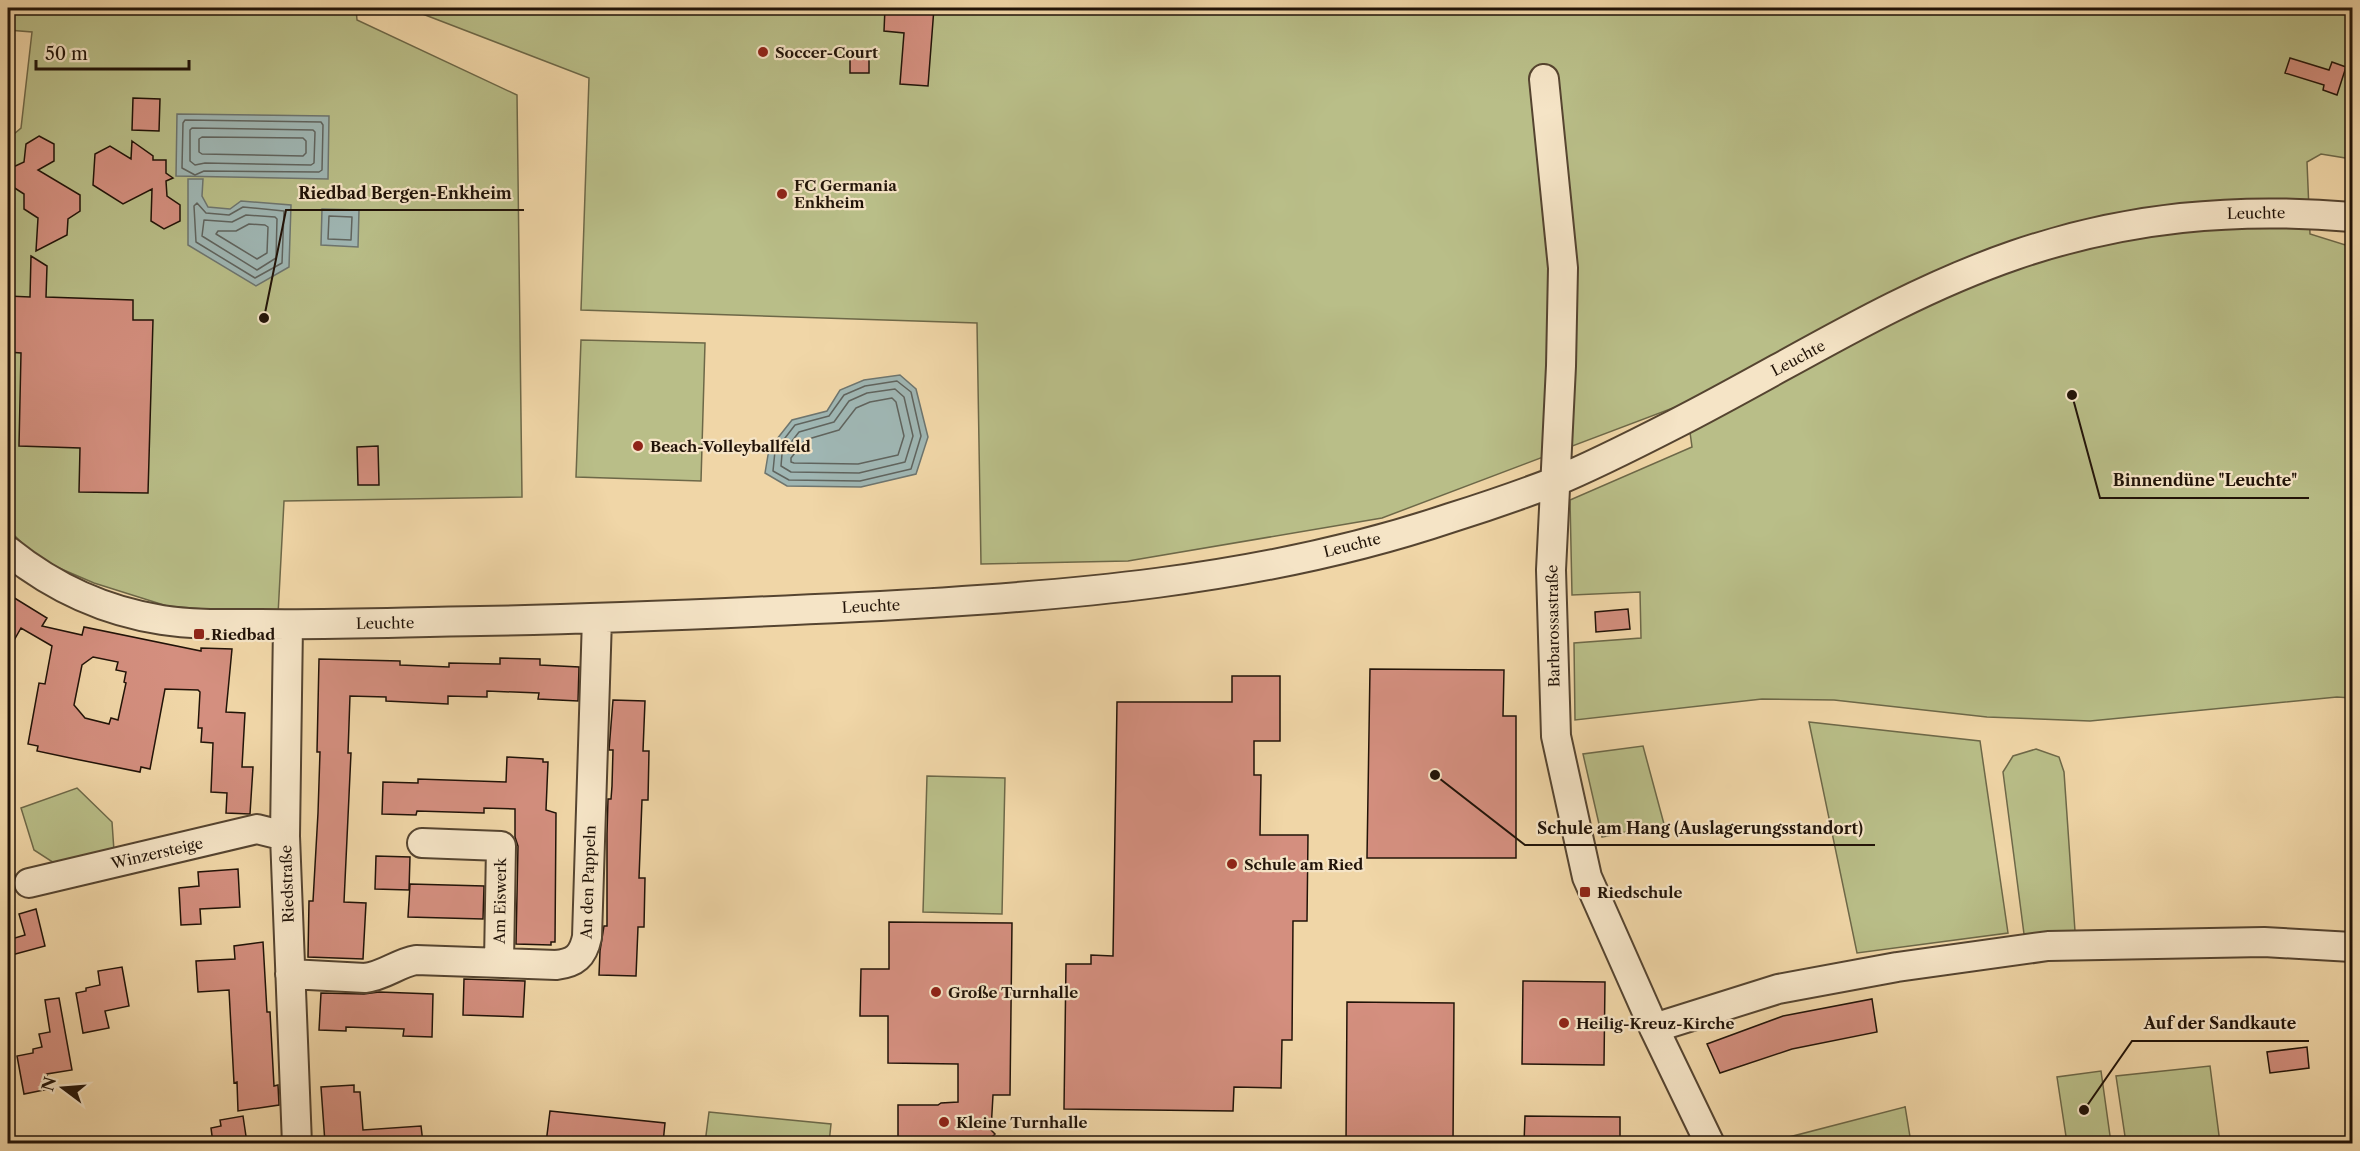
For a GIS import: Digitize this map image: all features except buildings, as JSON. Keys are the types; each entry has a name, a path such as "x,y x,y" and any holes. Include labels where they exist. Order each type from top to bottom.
{"street":[{"name":"Barbarossastraße","path":"1544,79 1563,268 1551,570 1556,736 1587,877 1654,1028 1710,1143"},
{"name":"Leuchte","path":"8,551 25,565 73,594 122,612 167,621 288,625 597,618 963,601 1199,578 1350,547 1443,521 1556,481 1674,424 1874,318 1956,278 2058,241 2121,226 2203,214 2306,213 2352,217"},
{"name":"An den Pappeln","path":"290,974 375,977 405,962 416,960 556,965 568,964 575,960 585,946 597,618"},
{"name":"Riedstraße","path":"288,625 285,836 297,1143"},
{"name":"Winzersteige","path":"29,883 257,829 285,836"},
{"name":"Am Eiswerk","path":"422,843 501,846 499,962"},
{"path":"1654,1028 1778,989 1897,967 2048,946 2264,942 2352,947"}],"green space":[{"path":"8,8 356,8 357,20 517,95 522,497 284,501 278,615 167,606 94,583 38,559 8,529 8,139 21,128 32,32 8,30"},
{"path":"407,8 2352,8 2352,159 2321,154 2307,162 2310,234 2352,247 2352,698 2337,697 2090,721 1987,717 1834,700 1762,699 1575,720 1574,643 1641,638 1640,592 1572,595 1570,500 1692,447 1686,403 1382,518 1128,561 981,564 977,323 581,310 589,78"},
{"path":"581,340 705,343 701,481 576,477"},
{"path":"1809,722 1980,741 2008,933 1857,953"},
{"path":"1643,746 1664,824 1602,837 1583,754"},
{"path":"2036,749 2059,757 2064,772 2075,931 2024,934 2003,772 2013,756"},
{"path":"927,776 1005,778 1002,914 923,912"},
{"path":"77,788 112,822 114,851 54,863 34,850 21,808"},
{"path":"2210,1066 2220,1143 2126,1143 2116,1076"},
{"path":"2101,1071 2111,1143 2067,1143 2057,1077"},
{"path":"1905,1107 1911,1143 1766,1143"},
{"path":"709,1112 831,1124 829,1143 705,1143"}],"water":[{"path":"177,114 329,116 328,179 176,176"},
{"path":"188,179 203,179 202,196 208,207 230,209 241,201 291,205 289,267 256,286 188,245"},
{"path":"322,209 359,210 358,247 321,245"},
{"path":"900,375 916,389 928,437 916,474 861,487 787,486 765,473 769,449 792,420 827,411 840,390 864,380"}],"place":[{"name":"Soccer-Court","path":"763,52"},
{"name":"FC Germania Enkheim","path":"782,194"},
{"name":"Riedbad Bergen-Enkheim","path":"264,318"},
{"name":"Binnendüne \"Leuchte\"","path":"2072,395"},
{"name":"Beach-Volleyballfeld","path":"638,446"},
{"name":"Riedbad","path":"199,634"},
{"name":"Schule am Hang (Auslagerungsstandort)","path":"1435,775"},
{"name":"Schule am Ried","path":"1232,864"},
{"name":"Riedschule","path":"1585,892"},
{"name":"Große Turnhalle","path":"936,992"},
{"name":"Heilig-Kreuz-Kirche","path":"1564,1023"},
{"name":"Auf der Sandkaute","path":"2084,1110"},
{"name":"Kleine Turnhalle","path":"944,1122"}]}
